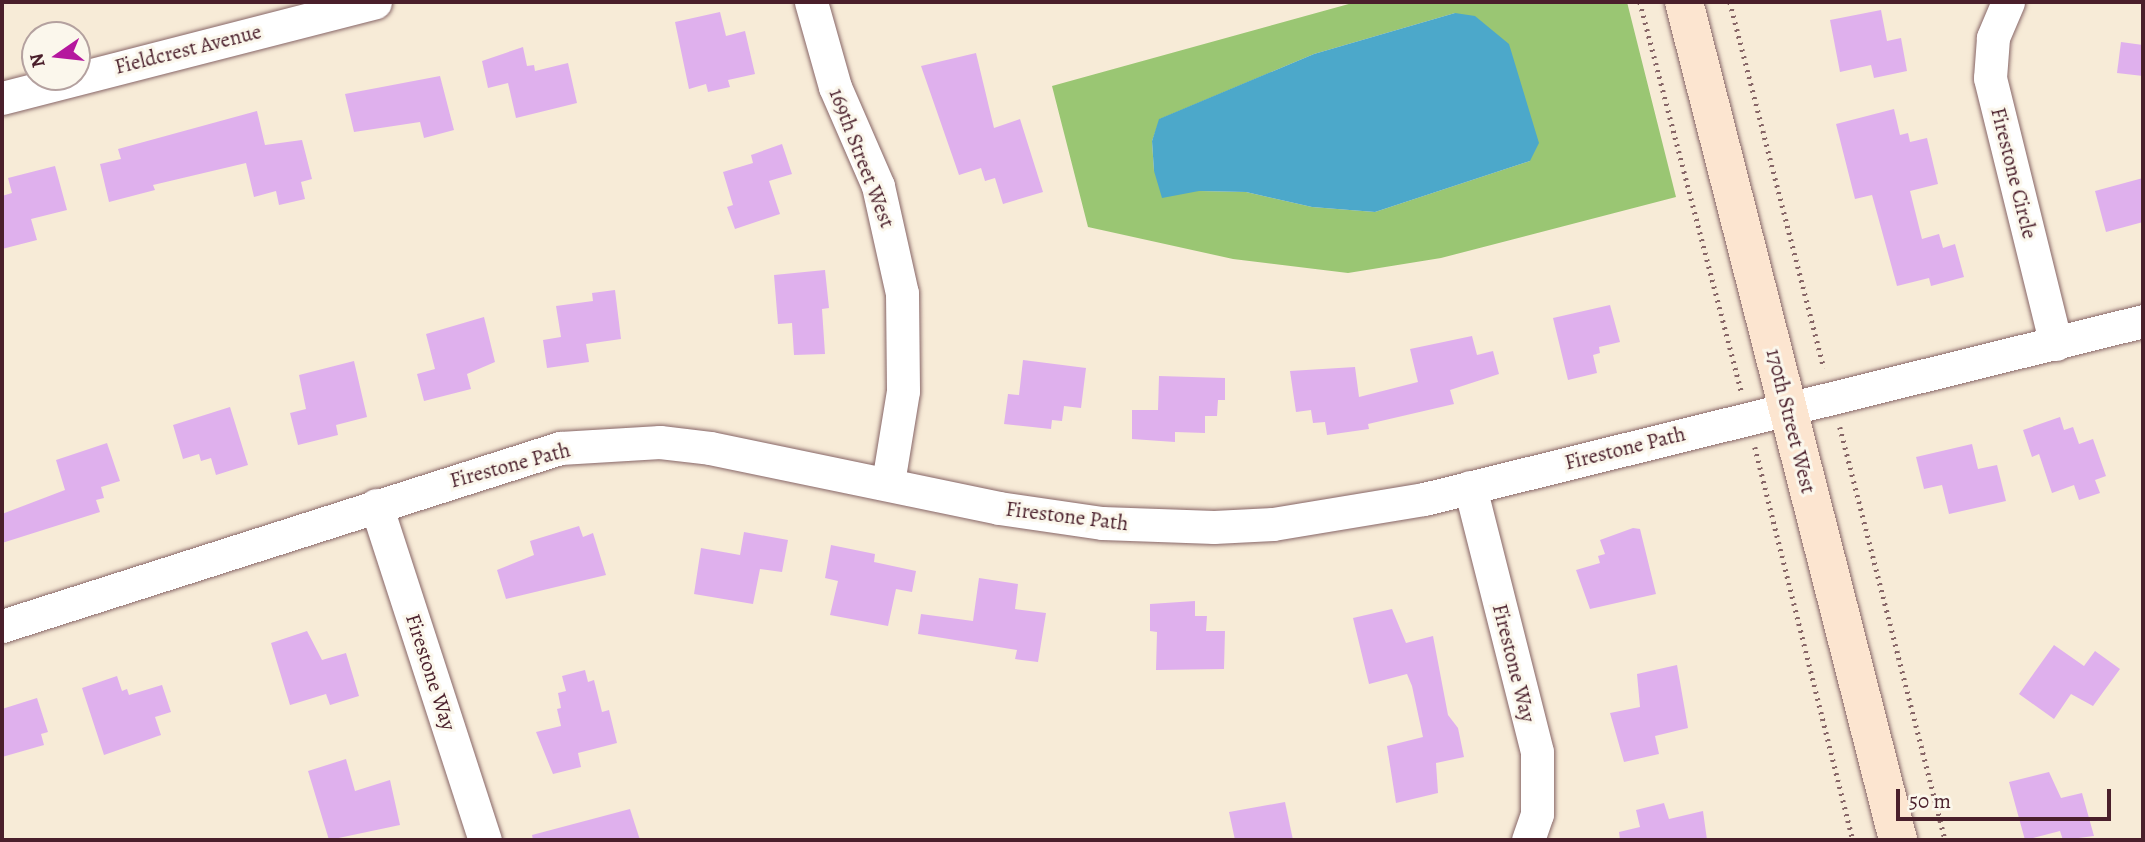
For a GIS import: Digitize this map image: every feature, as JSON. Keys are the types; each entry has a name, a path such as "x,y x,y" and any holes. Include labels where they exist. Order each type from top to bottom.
{"street":[{"name":"Fieldcrest Avenue","path":"2,98 374,2"},
{"name":"169th Street West","path":"811,2 835,87 877,186 902,293 903,391 888,483"},
{"name":"170th Street West","path":"1684,2 1898,840"},
{"name":"Firestone Circle","path":"2008,2 1993,38 1990,78 2056,344"},
{"name":"Firestone Path","path":"2,626 514,460 609,442 660,442 710,448 999,508 1102,523 1214,527 1335,516 1470,487 2143,321"},
{"name":"Firestone Way","path":"1470,487 1537,752 1537,814 1528,840"},
{"name":"Firestone Way","path":"376,505 485,840"}],"green space":[{"path":"1356,2 1627,2 1676,197 1441,258 1348,273 1233,259 1088,227 1052,86","holes":["1455,13 1530,161 1375,212 1312,207 1246,192 1199,191 1154,171 1152,141 1160,119 1314,54"]}],"water":[{"path":"1455,13 1475,16 1509,44 1539,143 1530,161 1375,212 1312,207 1246,192 1199,191 1162,198 1154,171 1152,141 1159,119 1314,54"}],"building":[{"path":"1881,10 1887,41 1901,38 1907,71 1874,78 1871,65 1840,72 1830,20"},
{"path":"720,12 726,36 745,31 755,74 728,80 730,87 708,92 706,84 689,89 675,22"},
{"path":"2121,42 2143,45 2143,76 2117,73"},
{"path":"523,47 527,66 534,65 535,71 568,63 577,103 516,118 508,83 488,88 482,61"},
{"path":"976,53 994,128 1020,119 1043,192 1003,204 995,178 985,181 981,168 959,175 921,66"},
{"path":"440,76 454,130 424,138 420,122 354,132 345,94"},
{"path":"1894,109 1900,135 1908,133 1910,142 1927,138 1938,184 1910,191 1922,239 1939,234 1943,248 1955,244 1964,277 1931,286 1929,278 1897,286 1872,195 1855,199 1836,124"},
{"path":"257,111 265,145 302,140 312,179 301,182 305,199 279,205 276,191 254,197 246,163 153,185 155,190 109,202 100,164 121,159 118,149"},
{"path":"782,144 792,174 769,181 780,214 735,229 727,207 733,205 723,172 753,163 751,155"},
{"path":"55,166 67,210 31,219 37,240 2,249 2,196 12,193 8,178"},
{"path":"2143,178 2143,222 2106,232 2095,191"},
{"path":"825,270 829,308 822,309 825,354 794,355 792,323 778,324 774,275"},
{"path":"615,290 621,339 586,344 589,362 547,368 543,340 561,337 556,306 593,301 592,293"},
{"path":"1610,305 1620,342 1599,347 1600,353 1593,355 1597,373 1568,380 1553,318"},
{"path":"484,317 495,362 467,374 471,389 424,401 417,374 435,369 426,334"},
{"path":"1472,336 1477,355 1493,351 1499,374 1450,390 1454,404 1368,424 1369,429 1327,435 1325,422 1313,423 1311,410 1296,412 1290,371 1355,367 1359,397 1418,382 1410,349"},
{"path":"1023,360 1086,368 1081,408 1064,406 1062,421 1052,420 1051,429 1004,424 1008,394 1019,395"},
{"path":"354,361 367,417 336,425 338,435 298,445 290,413 306,409 299,375"},
{"path":"1159,376 1225,378 1225,400 1218,400 1217,416 1205,416 1205,433 1175,432 1175,442 1132,439 1132,410 1158,410"},
{"path":"230,407 248,465 216,475 211,458 201,461 199,454 183,459 173,425"},
{"path":"2060,417 2064,430 2073,427 2079,444 2093,439 2106,476 2095,480 2100,493 2079,500 2074,485 2052,493 2039,454 2032,457 2023,430"},
{"path":"107,443 120,481 101,487 104,498 96,500 100,512 2,543 2,514 65,490 56,460"},
{"path":"1972,444 1978,469 1997,465 2006,501 1949,514 1942,485 1924,489 1916,457"},
{"path":"579,526 583,537 593,533 606,575 506,599 497,570 534,555 530,541"},
{"path":"1633,528 1640,529 1656,594 1590,609 1576,570 1600,563 1598,556 1605,554 1600,540"},
{"path":"744,532 788,540 782,572 760,569 753,604 694,594 701,548 740,555"},
{"path":"831,545 875,554 874,562 916,571 912,592 896,589 888,626 830,615 838,581 825,578"},
{"path":"979,578 1018,584 1015,609 1046,613 1038,662 1015,659 1017,650 918,634 921,614 973,621"},
{"path":"1195,601 1195,616 1207,616 1206,631 1225,631 1224,669 1156,670 1157,632 1150,631 1150,604"},
{"path":"1392,609 1406,643 1433,636 1448,715 1458,728 1464,757 1436,763 1438,793 1396,803 1387,746 1423,737 1412,686 1407,674 1369,684 1353,618"},
{"path":"307,631 322,660 346,653 359,696 330,705 326,694 290,705 271,643"},
{"path":"2054,645 2084,666 2095,651 2120,669 2093,706 2071,694 2054,719 2019,694"},
{"path":"1677,665 1688,728 1655,736 1659,754 1624,762 1610,713 1640,707 1637,674"},
{"path":"585,670 588,682 594,680 602,712 609,710 617,743 578,753 581,767 553,774 536,732 561,726 557,709 561,708 558,693 566,691 562,676"},
{"path":"117,676 122,691 127,689 129,695 162,685 171,712 155,717 161,735 104,755 82,688"},
{"path":"37,698 48,732 41,734 44,745 2,757 2,709"},
{"path":"346,759 355,791 390,780 400,825 329,840 308,771"},
{"path":"2049,772 2061,798 2082,793 2094,836 2063,840 2060,831 2025,840 2009,782"},
{"path":"1285,802 1293,840 1235,840 1229,812"},
{"path":"1664,803 1669,819 1703,811 1707,840 1620,840 1619,832 1640,827 1636,810"},
{"path":"630,809 640,840 533,840 532,835"}]}
